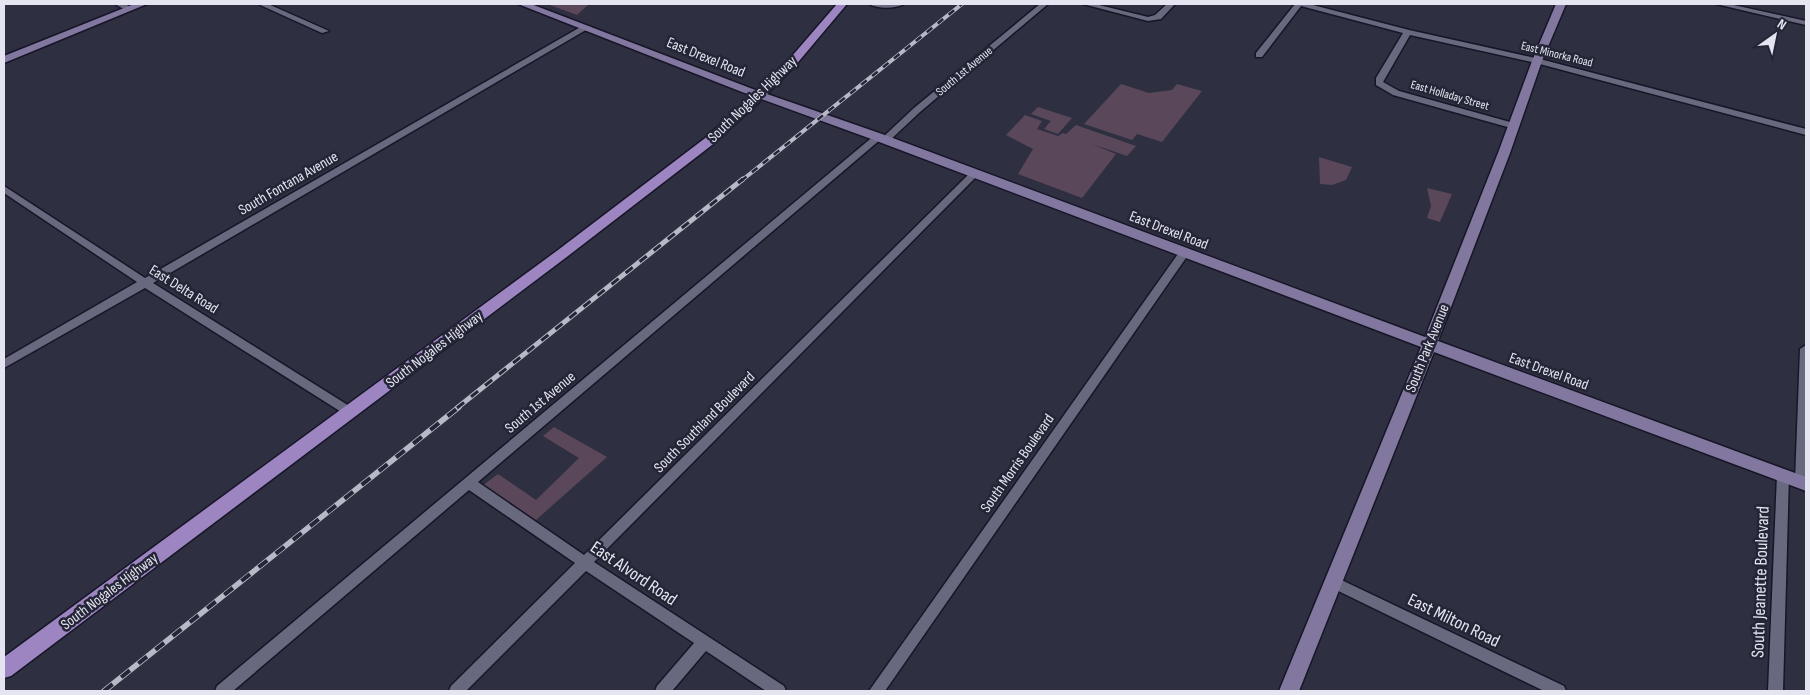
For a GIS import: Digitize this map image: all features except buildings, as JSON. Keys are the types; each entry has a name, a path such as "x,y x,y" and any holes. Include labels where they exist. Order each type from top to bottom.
{"main road":[{"name":"South Nogales Highway","path":"4,669 668,174 752,104 810,43 842,4"}],"street":[{"path":"119,4 130,9"},
{"path":"4,60 142,4"},
{"path":"262,4 325,31"},
{"name":"East Drexel Road","path":"523,4 587,27 759,95 882,139 1184,254 1803,482"},
{"path":"873,4 890,6 900,4"},
{"name":"South 1st Avenue","path":"222,691 1044,4"},
{"path":"1088,4 1151,20 1158,17 1172,4"},
{"path":"1259,55 1300,4"},
{"name":"East Minorka Road","path":"1300,4 1408,32 1537,61 1806,132"},
{"name":"South Park Avenue","path":"1289,691 1429,344 1514,126 1537,61 1561,4"},
{"path":"1720,4 1806,23"},
{"name":"South Fontana Avenue","path":"4,364 587,27"},
{"name":"East Holladay Street","path":"1408,32 1380,78 1378,86 1396,93 1514,126"},
{"name":"South Southland Boulevard","path":"456,691 974,174"},
{"name":"East Delta Road","path":"4,189 145,283 350,412"},
{"name":"South Morris Boulevard","path":"876,691 1184,254"},
{"path":"1803,482 1806,349"},
{"name":"South Jeanette Boulevard","path":"1775,691 1783,475"},
{"name":"East Alvord Road","path":"469,483 585,563 779,691"},
{"name":"East Milton Road","path":"1333,582 1559,691"},
{"path":"662,691 704,642"}],"shaded area":[{"path":"547,4 589,4 577,15"},
{"path":"1121,84 1149,93 1172,90 1177,84 1202,91 1162,142 1137,134 1132,140 1084,124"},
{"path":"1038,107 1072,118 1058,134 1044,129 1051,121 1031,114"},
{"path":"1025,115 1042,121 1037,129 1058,136 1063,133 1066,134 1076,125 1136,146 1127,156 1092,144 1116,154 1082,198 1018,174 1033,149 1006,135"},
{"path":"1319,157 1352,167 1346,180 1332,185 1320,184"},
{"path":"1427,188 1452,194 1440,222 1427,218 1431,206"},
{"path":"554,427 607,457 536,520 482,486 498,474 536,500 579,458 543,436"}],"railway":[{"path":"741,181 962,4"},
{"path":"457,408 743,179"},
{"path":"104,691 459,407"}]}
